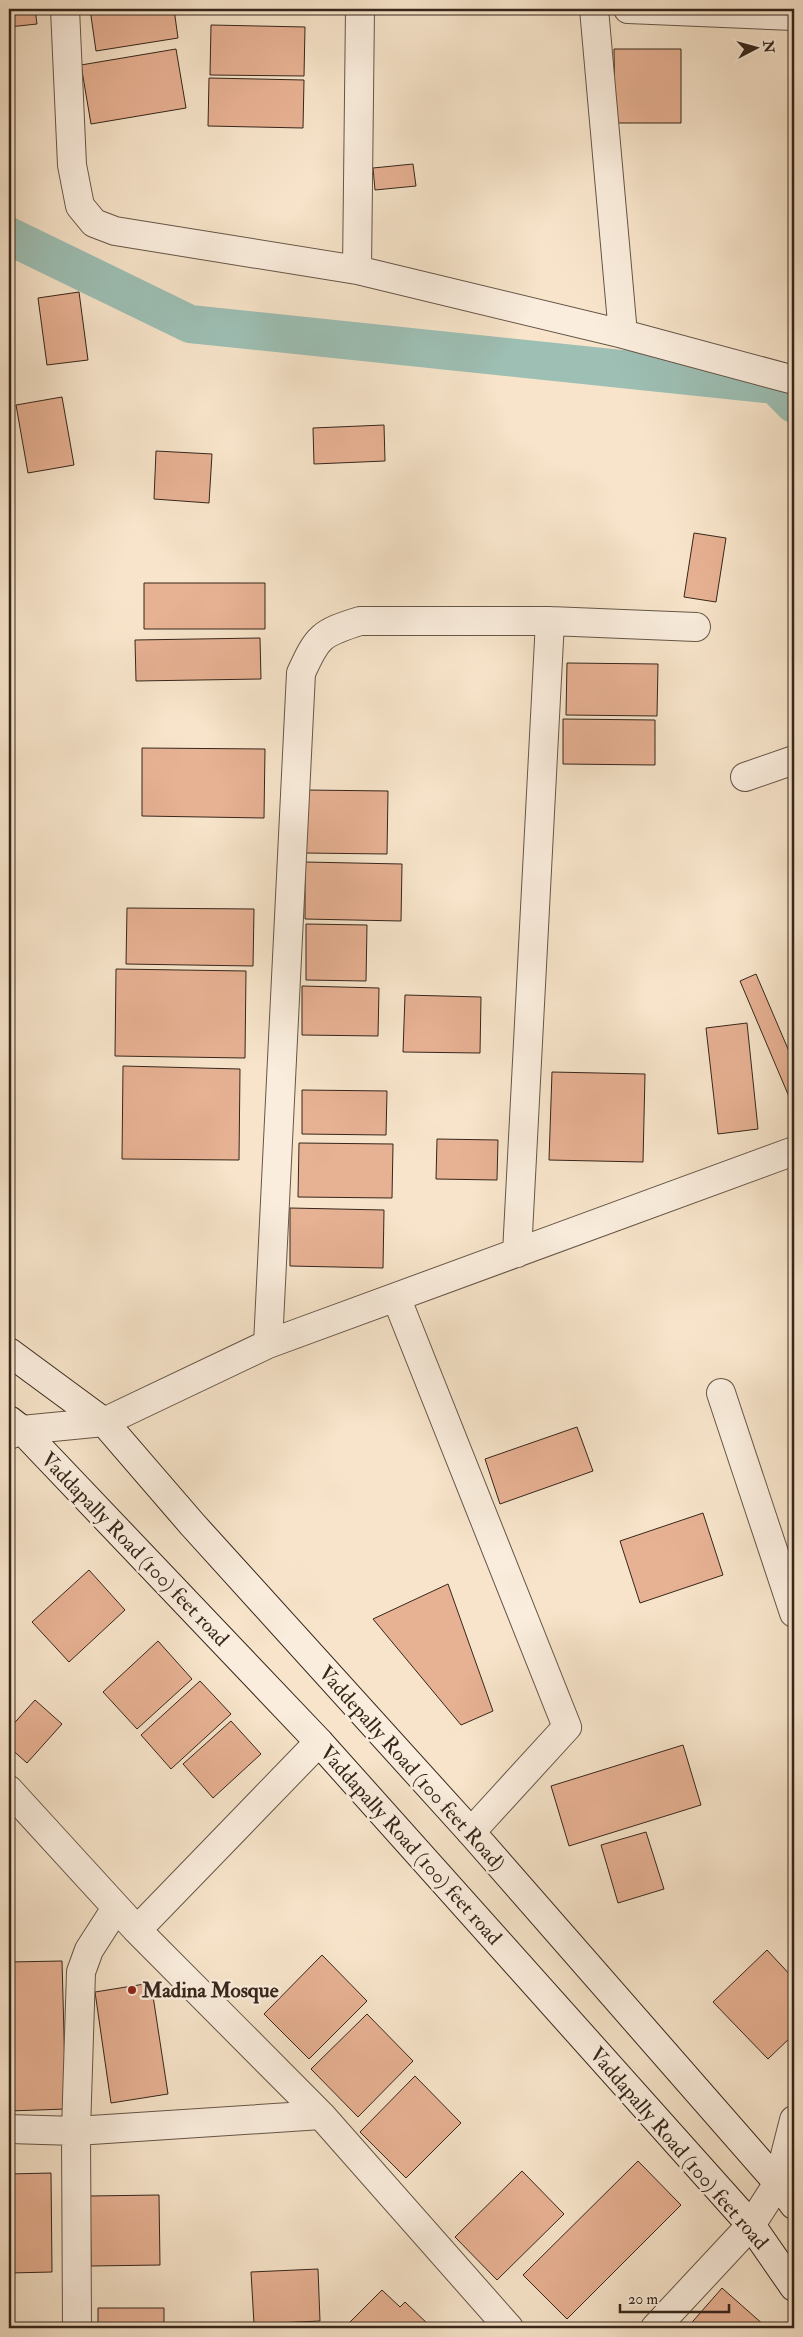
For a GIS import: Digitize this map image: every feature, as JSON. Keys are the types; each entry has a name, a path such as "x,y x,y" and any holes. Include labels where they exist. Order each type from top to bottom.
{"street":[{"path":"65,9 72,165 80,206 94,223 115,231 357,270 623,334 794,380"},
{"path":"357,270 360,9"},
{"path":"594,9 623,334"},
{"path":"628,9 794,16"},
{"path":"268,1344 301,673 312,647 330,630 360,621 550,621 696,626"},
{"path":"517,1253 550,621"},
{"path":"745,777 794,760"},
{"path":"13,1428 104,1422 268,1344 794,1151"},
{"path":"396,1297 567,1727 471,1832"},
{"name":"Vaddepally Road (100 feet Road)","path":"9,1352 104,1422 192,1524 471,1832 778,2183 794,2206"},
{"path":"721,1393 794,1614"},
{"name":"Vaddapally Road (100) feet road","path":"13,1428 319,1742 751,2225 794,2287"},
{"path":"137,1930 319,1742"},
{"path":"9,1790 137,1930 320,2115 509,2328"},
{"path":"77,2328 76,2131 81,1972 89,1950 116,1908"},
{"path":"9,2129 76,2131 320,2115"},
{"path":"655,2328 751,2225 778,2183 794,2120"}],"building":[{"path":"9,9 35,9 37,24 9,27"},
{"path":"90,9 174,9 178,38 96,51"},
{"path":"211,25 305,27 304,76 210,75"},
{"path":"176,49 186,108 91,124 81,65"},
{"path":"614,49 681,49 681,123 615,123"},
{"path":"209,78 304,80 303,128 208,126"},
{"path":"413,164 416,186 375,190 373,168"},
{"path":"79,292 88,360 47,365 38,298"},
{"path":"62,397 74,465 28,473 16,405"},
{"path":"384,425 385,461 314,464 313,428"},
{"path":"9,446 13,479 9,480"},
{"path":"156,451 212,454 209,503 154,499"},
{"path":"694,533 726,538 716,602 684,597"},
{"path":"144,583 265,583 265,629 144,629"},
{"path":"260,638 261,679 136,681 135,640"},
{"path":"567,663 658,664 657,716 566,715"},
{"path":"563,719 655,720 655,765 563,764"},
{"path":"142,748 265,749 264,818 142,816"},
{"path":"305,790 388,791 387,854 304,853"},
{"path":"305,862 402,864 401,921 305,919"},
{"path":"127,908 254,909 253,966 126,964"},
{"path":"306,924 367,925 366,981 306,980"},
{"path":"116,969 246,971 245,1058 115,1056"},
{"path":"756,974 794,1063 794,1097 790,1099 740,981"},
{"path":"302,986 379,988 378,1036 302,1035"},
{"path":"405,995 481,997 480,1053 403,1052"},
{"path":"747,1023 758,1129 718,1134 706,1028"},
{"path":"123,1066 240,1069 239,1160 122,1159"},
{"path":"552,1072 645,1074 643,1162 549,1160"},
{"path":"302,1090 387,1091 386,1135 302,1134"},
{"path":"437,1139 498,1140 497,1180 436,1179"},
{"path":"299,1143 393,1144 392,1198 298,1197"},
{"path":"290,1208 384,1210 383,1268 290,1266"},
{"path":"577,1427 593,1471 500,1504 485,1459"},
{"path":"703,1513 723,1575 640,1603 620,1541"},
{"path":"89,1570 125,1610 69,1662 32,1622"},
{"path":"448,1584 493,1711 461,1725 373,1619"},
{"path":"158,1641 192,1679 137,1729 103,1692"},
{"path":"200,1681 231,1714 171,1769 141,1735"},
{"path":"35,1700 62,1724 27,1763 9,1747 9,1729"},
{"path":"231,1721 261,1754 213,1798 183,1764"},
{"path":"683,1745 701,1805 569,1846 551,1786"},
{"path":"646,1832 664,1889 618,1903 601,1845"},
{"path":"767,1950 794,1979 794,2034 768,2059 713,2002"},
{"path":"322,1955 367,2001 309,2059 264,2014"},
{"path":"62,1961 66,2109 9,2111 9,1962"},
{"path":"151,1983 168,2094 111,2103 95,1992"},
{"path":"367,2014 413,2061 358,2117 311,2069"},
{"path":"415,2076 461,2123 406,2178 360,2132"},
{"path":"638,2161 681,2205 567,2319 523,2275"},
{"path":"522,2171 564,2214 497,2280 455,2237"},
{"path":"51,2173 52,2272 9,2273 9,2174"},
{"path":"159,2195 160,2265 91,2266 90,2196"},
{"path":"318,2269 320,2321 254,2324 251,2272"},
{"path":"722,2288 765,2326 763,2328 687,2328"},
{"path":"382,2290 400,2307 405,2302 432,2328 344,2328"},
{"path":"98,2308 164,2308 164,2328 98,2328"}],"waterway":[{"path":"9,236 190,324 775,385 794,404"}],"place":[{"name":"Madina Mosque","path":"132,1990"}]}
